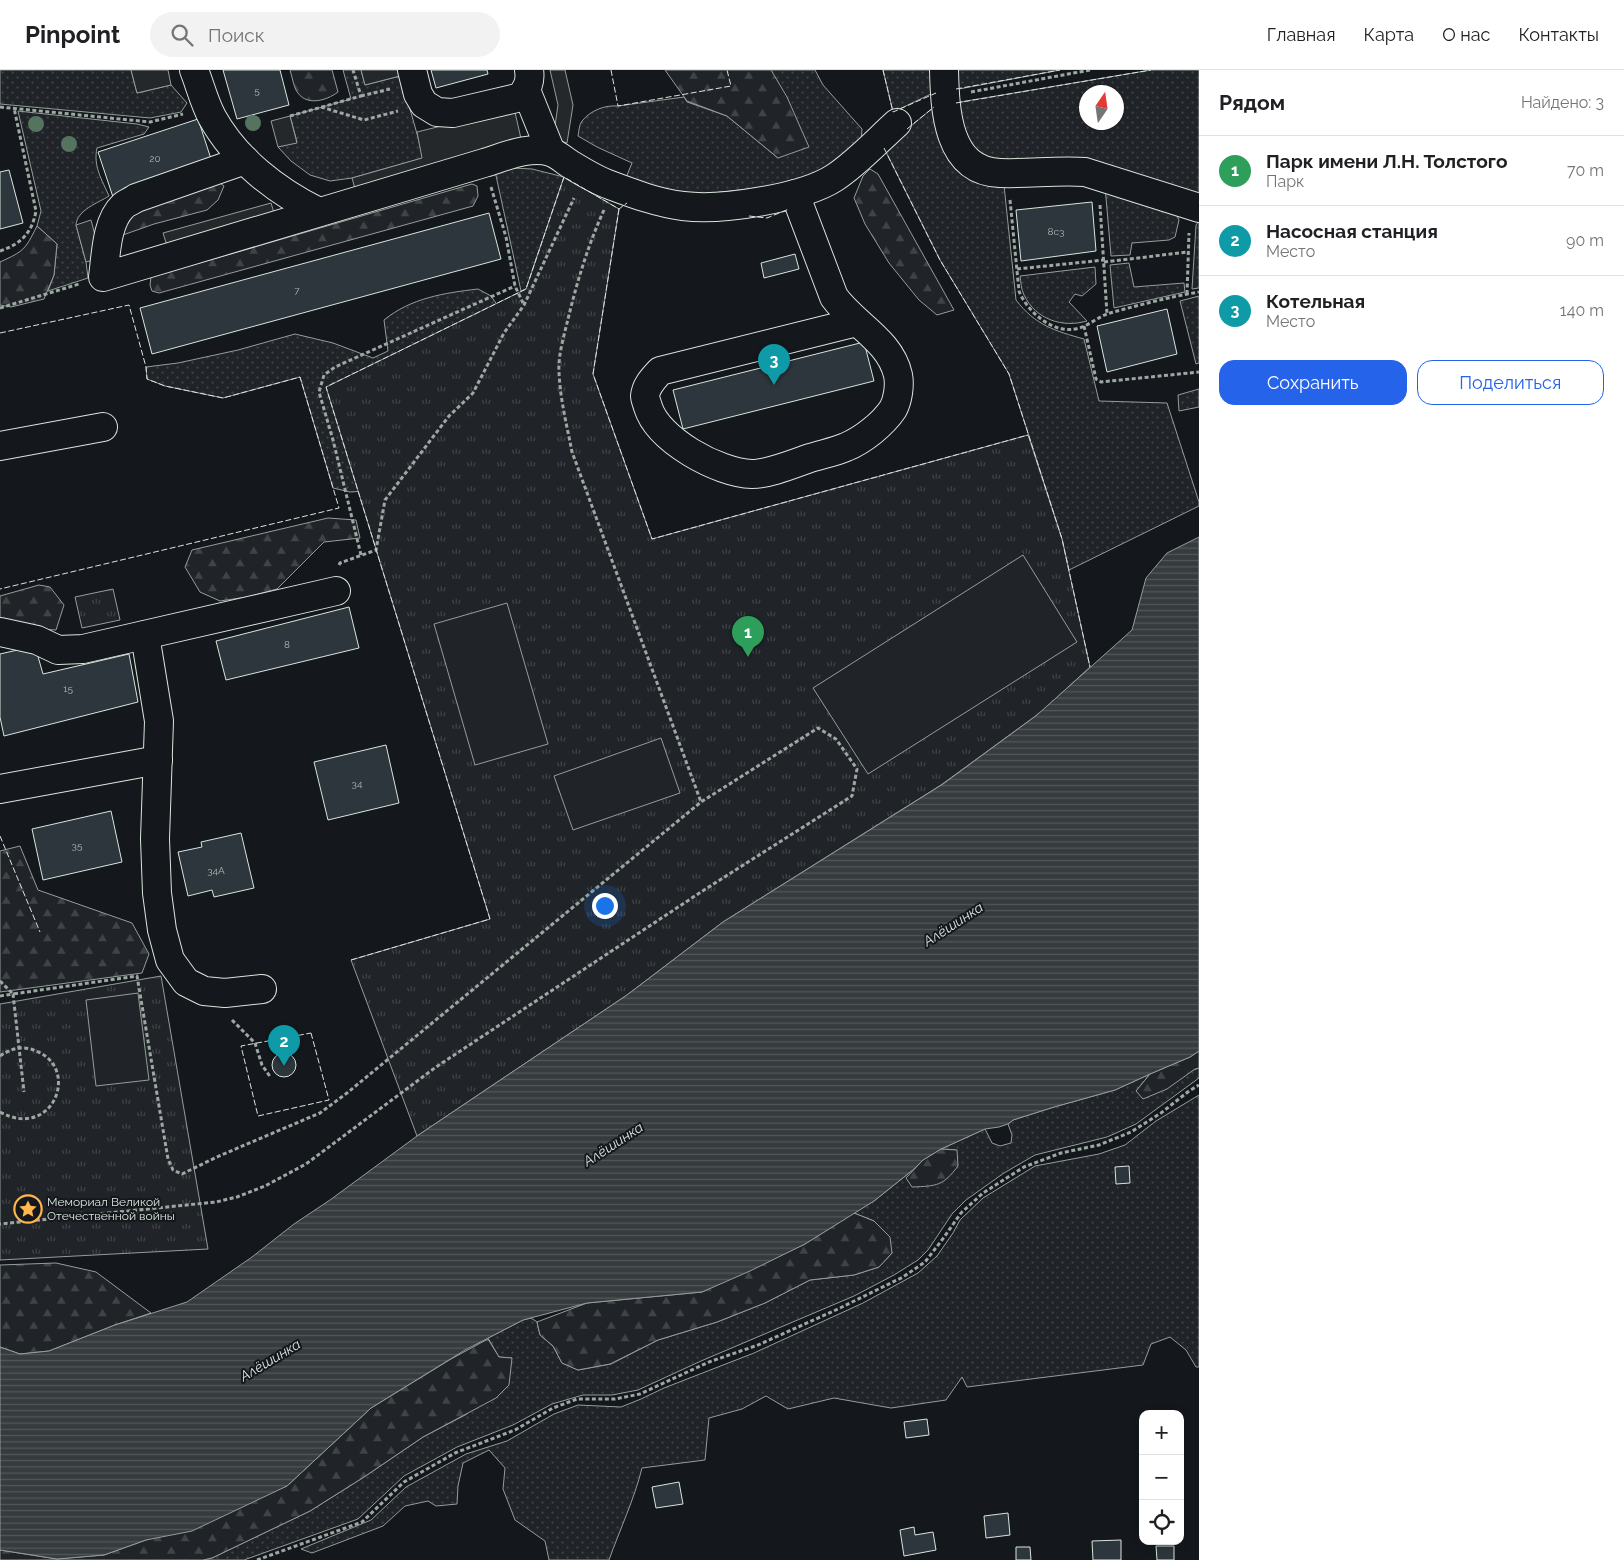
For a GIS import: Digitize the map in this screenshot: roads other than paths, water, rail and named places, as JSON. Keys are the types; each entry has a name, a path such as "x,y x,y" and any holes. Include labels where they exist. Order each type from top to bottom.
{"street":[{"path":"194,70 208,109 231,146 245,160 295,200 319,212"},
{"path":"412,70 418,94 424,104 437,112 453,113 521,97 527,80"},
{"path":"944,70 945,97 951,130 959,151 969,162 983,169 999,173 1085,172 1194,206"},
{"path":"527,80 551,152"},
{"path":"245,160 136,198 122,206 112,222 107,245 104,277 519,152 534,150 551,152 593,178 651,199 683,206 710,207 747,204 816,188 835,178 898,123"},
{"path":"795,194 834,297 841,308 876,338 890,356 898,376 898,390 894,407 867,434 846,447 766,472 752,474 734,472 712,463 673,440 659,426 649,412 645,397 648,384 660,370 857,322"},
{"path":"0,446 104,427"},
{"path":"0,632 37,640 58,650 83,649 336,591"},
{"path":"145,635 159,721 155,839 156,893 162,930 170,960 186,982 204,991 225,994 262,989"},
{"path":"0,789 158,760"}],"water":[{"name":"Алёшинка","path":"1199,537 1199,1051 1190,1057 1115,1090 1013,1120 999,1127 985,1129 941,1149 923,1160 874,1201 805,1244 702,1292 587,1303 523,1320 465,1350 371,1408 287,1486 192,1531 146,1540 104,1555 57,1559 0,1550 0,1347 20,1354 49,1351 115,1325 187,1302 252,1257 294,1224 417,1136 627,995 723,922 943,784 1037,715 1132,630 1146,578 1167,553"}],"place":[{"name":"Котельная","path":"774,385"},
{"name":"Парк имени Л.Н. Толстого","path":"748,657"},
{"name":"Насосная станция","path":"284,1066"},
{"name":"Мемориал Великой Отечественной войны","path":"28,1209"}]}
